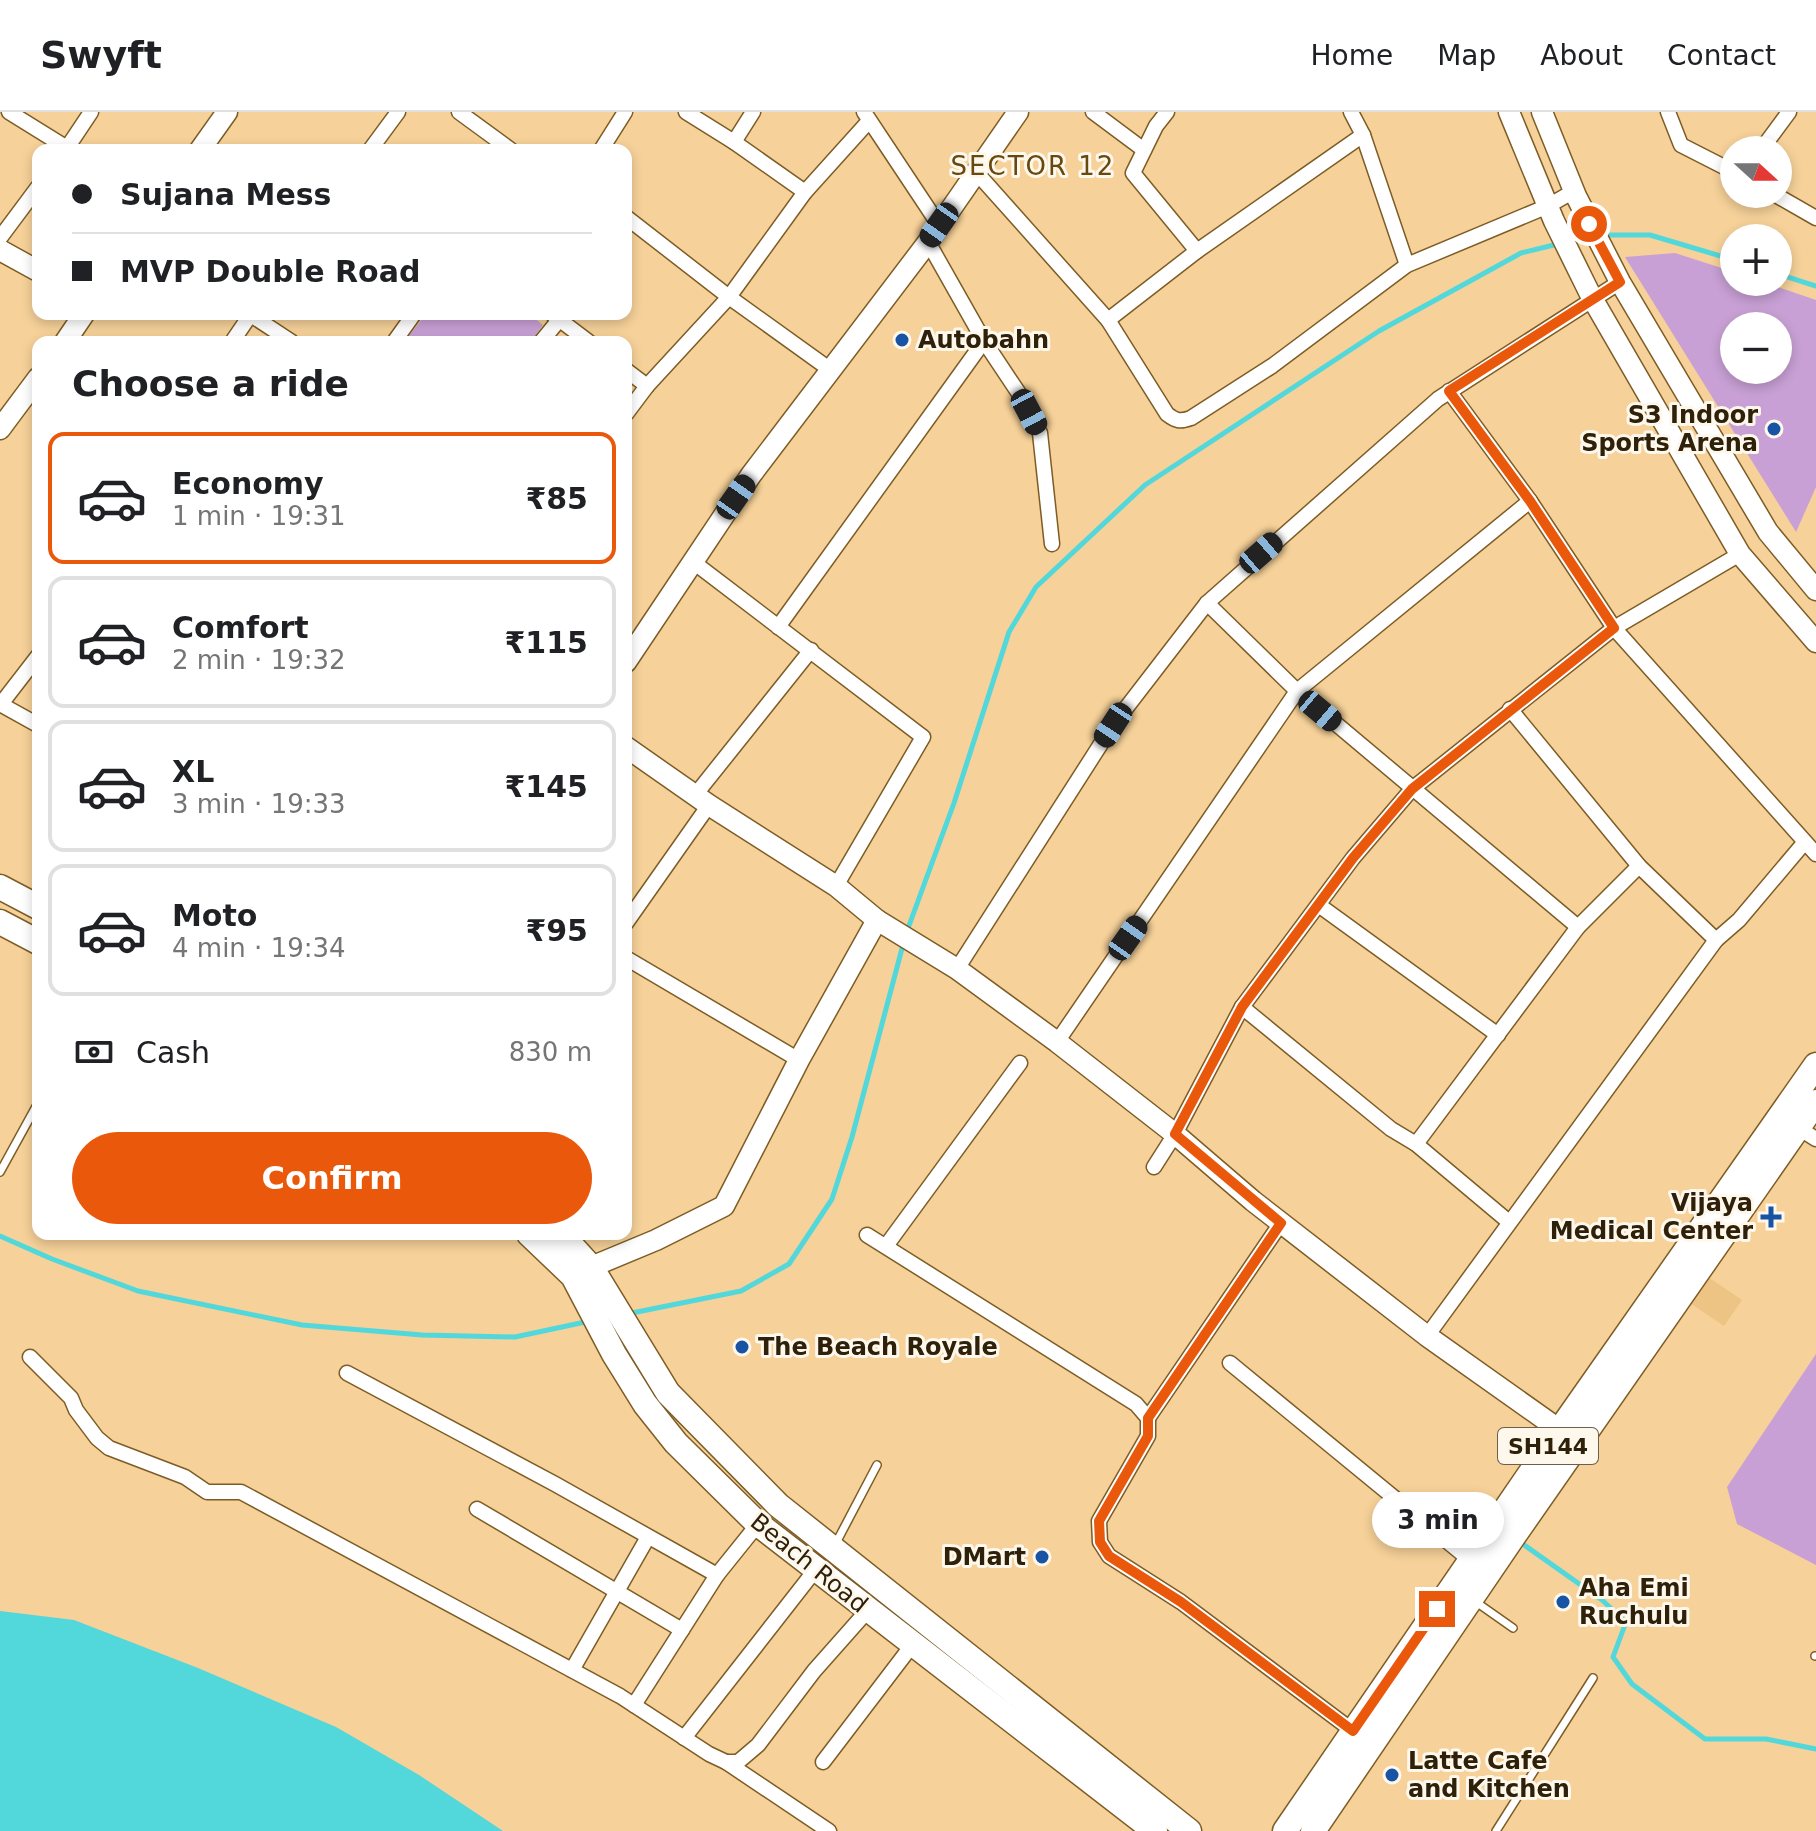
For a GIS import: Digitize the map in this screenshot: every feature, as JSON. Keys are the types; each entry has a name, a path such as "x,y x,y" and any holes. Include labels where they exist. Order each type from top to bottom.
{"main road":[{"path":"0,887 32,904"},
{"path":"0,922 32,939"},
{"name":"SH144","path":"1798,1127 1816,1065"},
{"name":"SH144","path":"1285,1831 1470,1560 1569,1436 1816,1102"},
{"name":"Beach Road","path":"537,1240 582,1272"},
{"name":"Beach Road","path":"564,1240 625,1348 645,1404 676,1443 758,1524 1155,1831"},
{"name":"Beach Road","path":"625,1348 778,1505 1189,1831"},
{"path":"676,1443 698,1424"},
{"name":"SH144","path":"1313,1831 1471,1598 1569,1436"}],"street":[{"path":"9,112 59,144"},
{"path":"70,144 91,112"},
{"path":"204,144 227,112"},
{"path":"374,144 398,112"},
{"path":"459,112 503,144"},
{"path":"605,144 625,112"},
{"path":"686,112 805,192"},
{"path":"734,142 753,112"},
{"path":"632,653 791,419 832,371 934,234 1018,112"},
{"path":"1093,112 1144,150"},
{"path":"1167,112 1156,126 1133,173 1197,251"},
{"path":"1351,112 1363,135 1407,265"},
{"path":"1509,112 1551,214 1592,298 1740,554 1816,642"},
{"path":"1542,112 1575,194 1620,282 1768,532 1816,590"},
{"path":"1668,112 1681,145 1720,165"},
{"path":"1771,136 1789,112"},
{"path":"632,406 729,297 805,192 867,116 934,234 984,341 1018,392 1040,433 1052,544"},
{"path":"1108,320 1197,251 1363,135"},
{"path":"976,172 1108,320 1167,414 1181,421 1191,418 1272,366 1407,265 1551,214 1575,194"},
{"path":"0,238 32,195"},
{"path":"1792,204 1816,218"},
{"path":"632,222 832,371"},
{"path":"0,250 32,268"},
{"path":"948,964 1113,725 1207,603 1449,391 1620,282"},
{"path":"260,320 283,336"},
{"path":"560,320 581,336"},
{"path":"778,627 984,341"},
{"path":"632,375 647,386"},
{"path":"0,429 32,386"},
{"path":"1449,391 1530,501 1614,628 1816,854"},
{"path":"1057,1042 1297,691 1530,501"},
{"path":"1154,1167 1175,1134 1242,1007 1353,858 1412,789 1614,628 1740,554"},
{"path":"692,561 923,737 836,886"},
{"path":"1207,603 1297,691 1578,927"},
{"path":"632,913 702,800 811,650"},
{"path":"32,664 0,704 32,722"},
{"path":"1510,709 1639,866 1716,940"},
{"path":"632,751 836,886 886,926 948,964 1057,1042 1427,1336 1569,1436"},
{"path":"1427,1336 1716,940 1739,920 1804,843"},
{"path":"1416,1144 1578,927 1639,866"},
{"path":"1320,906 1498,1035"},
{"path":"582,1272 724,1206 799,1060 886,926"},
{"path":"632,962 799,1060"},
{"path":"1242,1007 1391,1129 1416,1144 1509,1222"},
{"path":"886,1246 1020,1063"},
{"path":"1281,1223 1148,1418 1148,1436 1099,1521 1100,1542 1109,1556 1181,1602 1353,1731"},
{"path":"867,1235 1136,1404 1148,1418"},
{"path":"30,1357 71,1398 97,1438 109,1448 185,1477 207,1492 241,1492 634,1705 829,1831"},
{"path":"1230,1363 1470,1560"},
{"path":"347,1373 717,1575"},
{"path":"477,1509 682,1630"},
{"path":"634,1705 717,1575 758,1524"},
{"path":"572,1670 648,1537"},
{"path":"684,1738 816,1569"},
{"path":"726,1762 738,1762 758,1745 814,1671 868,1610"},
{"path":"823,1762 913,1644"}],"lane":[{"path":"0,1172 32,1114"},
{"path":"833,1549 877,1465"},
{"path":"1471,1598 1513,1628"},
{"path":"1496,1831 1593,1678"}],"shaded area":[{"name":"S3 Indoor Sports Arena","path":"1675,253 1720,267 1720,296 1792,296 1792,292 1816,300 1816,487 1796,532 1625,257"},
{"path":"421,320 537,320 543,325 535,336 409,336"},
{"path":"1708,1277 1742,1300 1724,1326 1690,1303"},
{"path":"1816,1354 1816,1565 1737,1524 1727,1487"}],"water":[{"path":"0,1611 74,1620 198,1668 336,1727 419,1775 503,1831 0,1831"}],"waterway":[{"path":"1603,235 1650,235 1720,256"},
{"path":"1568,241 1589,236"},
{"path":"907,931 954,803 1009,632 1036,587 1145,485 1379,331 1521,253 1558,244"},
{"path":"1792,278 1816,286"},
{"path":"627,1314 741,1291 789,1264 832,1199 852,1137 904,941"},
{"path":"0,1236 138,1291 302,1325 422,1335 515,1337 590,1321"},
{"path":"1520,1542 1602,1600 1626,1622 1613,1657 1632,1684 1705,1739 1766,1739 1816,1749"}],"place":[{"name":"Autobahn","path":"902,340"},
{"name":"S3 Indoor Sports Arena","path":"1774,429"},
{"name":"Vijaya Medical Center","path":"1771,1217"},
{"name":"The Beach Royale","path":"742,1347"},
{"name":"DMart","path":"1042,1557"},
{"name":"Aha Emi Ruchulu","path":"1563,1602"},
{"name":"Latte Cafe and Kitchen","path":"1392,1775"}],"district":[{"name":"SECTOR 12","path":"1033,166"}],"route":[{"path":"1437,1609 1353,1731 1181,1602 1109,1556 1100,1542 1099,1521 1148,1436 1148,1418 1281,1223 1175,1134 1242,1007 1353,858 1412,789 1614,628 1530,501 1449,391 1620,282 1589,224"}]}
